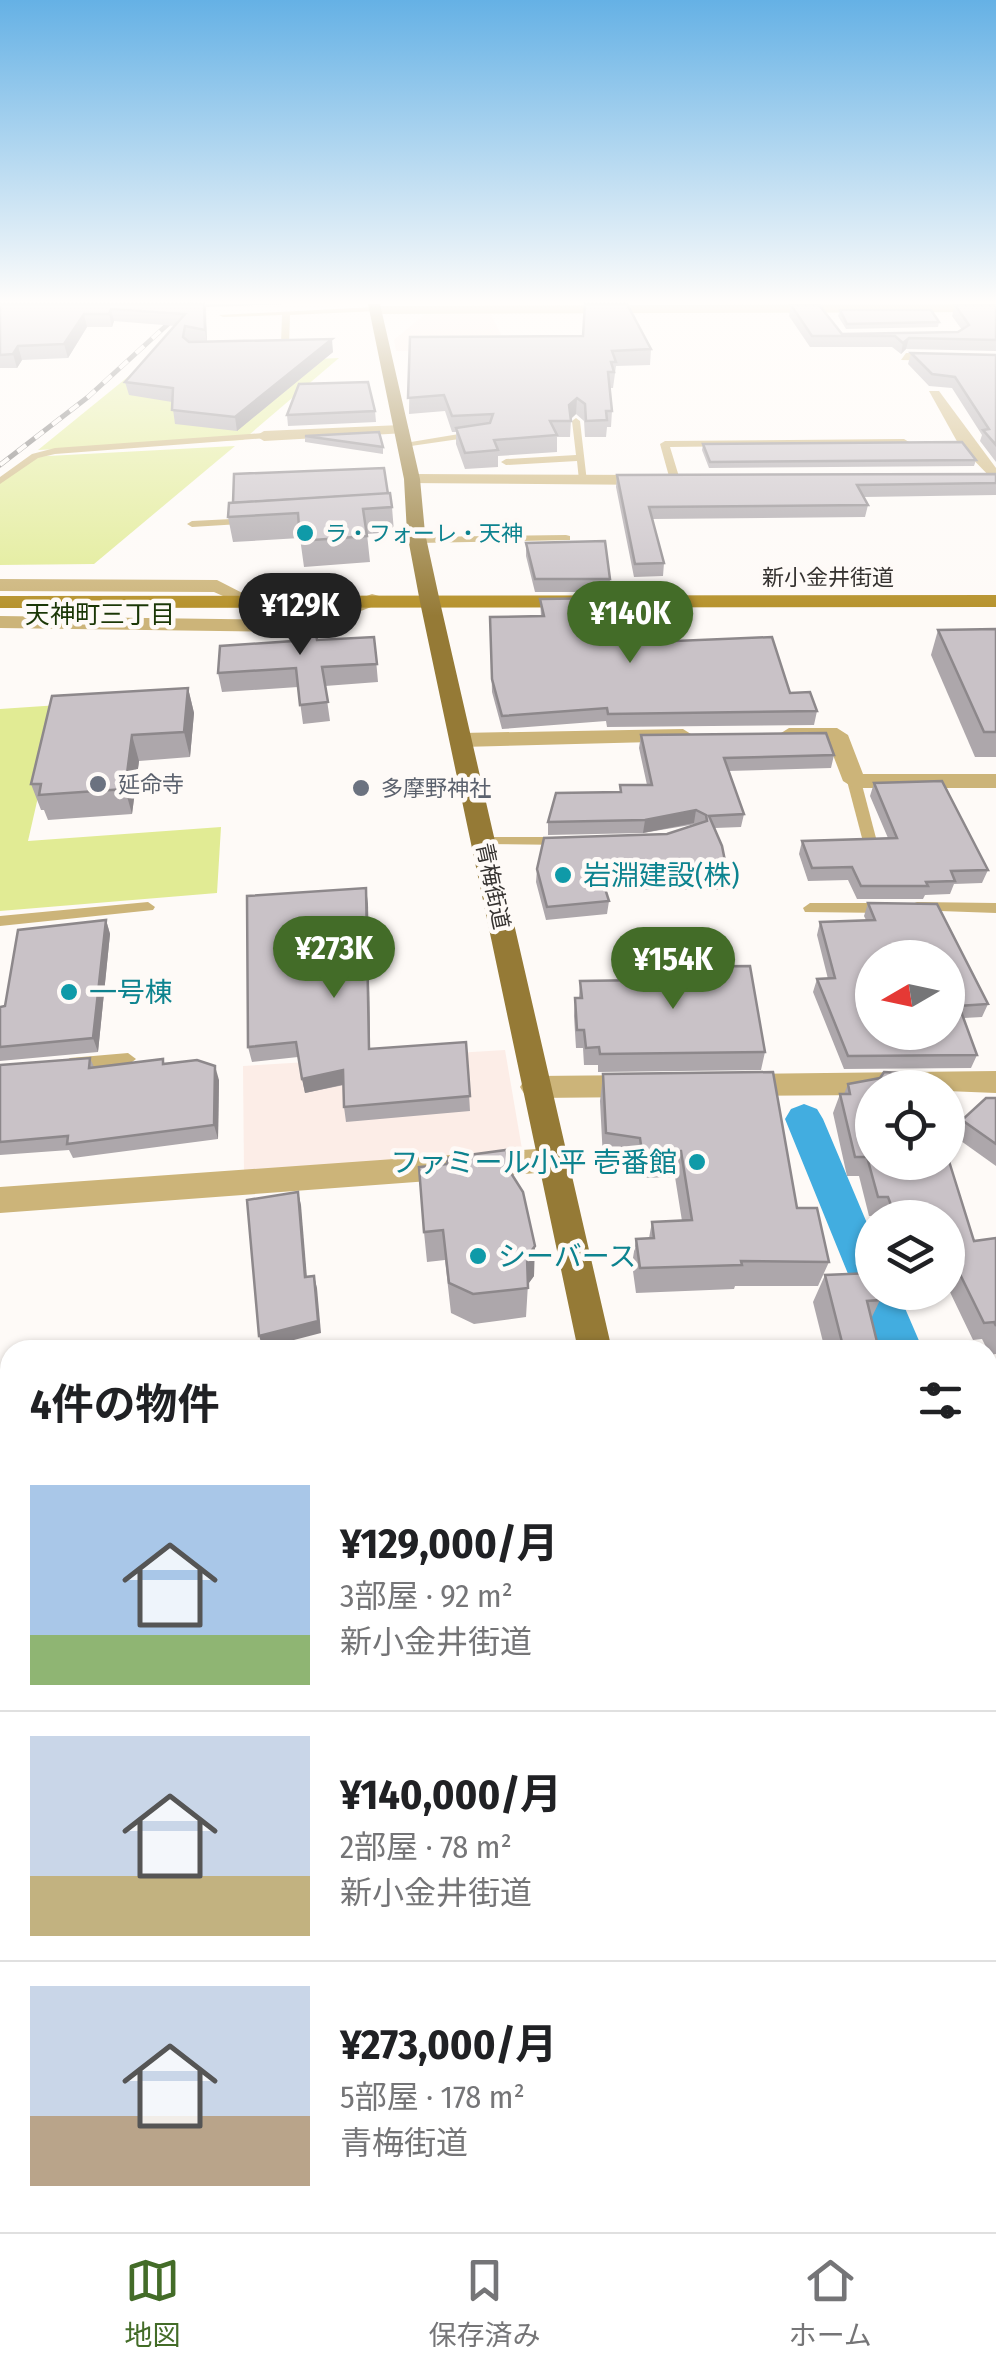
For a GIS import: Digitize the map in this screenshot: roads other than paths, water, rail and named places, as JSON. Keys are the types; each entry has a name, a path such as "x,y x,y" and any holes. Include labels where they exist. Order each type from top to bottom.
{"main road":[{"name":"青梅街道","path":"396,408 411,473 408,511 418,540 550,1160 593,1340"},
{"name":"新小金井街道","path":"0,602 996,601"}],"street":[{"path":"943,408 965,442 995,476"},
{"path":"264,436 402,437"},
{"path":"383,470 584,480 695,480"},
{"path":"974,476 995,476"},
{"path":"0,584 218,586 254,604"},
{"path":"0,622 288,626 312,623 372,600"},
{"path":"760,736 837,735 854,781 996,781"},
{"path":"461,740 703,736"},
{"path":"535,1087 996,1082"},
{"path":"0,1200 550,1160"}],"lane":[{"path":"576,422 584,480"},
{"path":"402,437 487,434"},
{"path":"0,482 35,456 55,450 264,436"},
{"path":"675,480 665,444 925,442"},
{"path":"945,442 965,442"},
{"path":"506,462 581,458"},
{"path":"192,524 268,520"},
{"path":"418,540 566,538"},
{"path":"854,781 869,838"},
{"path":"484,841 580,841"},
{"path":"0,921 148,907"},
{"path":"810,908 996,908"},
{"path":"55,1066 128,1059"}],"waterway":[{"path":"804,1119 855,1241"},
{"path":"884,1310 897,1340"}],"railway":[{"path":"0,465 74,408"}],"place":[{"name":"ラ・フォーレ・天神","path":"305,533"},
{"name":"延命寺","path":"98,784"},
{"name":"多摩野神社","path":"361,788"},
{"name":"岩淵建設(株)","path":"563,875"},
{"name":"一号棟","path":"69,992"},
{"name":"ファミール小平 壱番館","path":"697,1162"},
{"name":"シーバース","path":"478,1256"}],"district":[{"name":"天神町三丁目","path":"100,615"}]}
